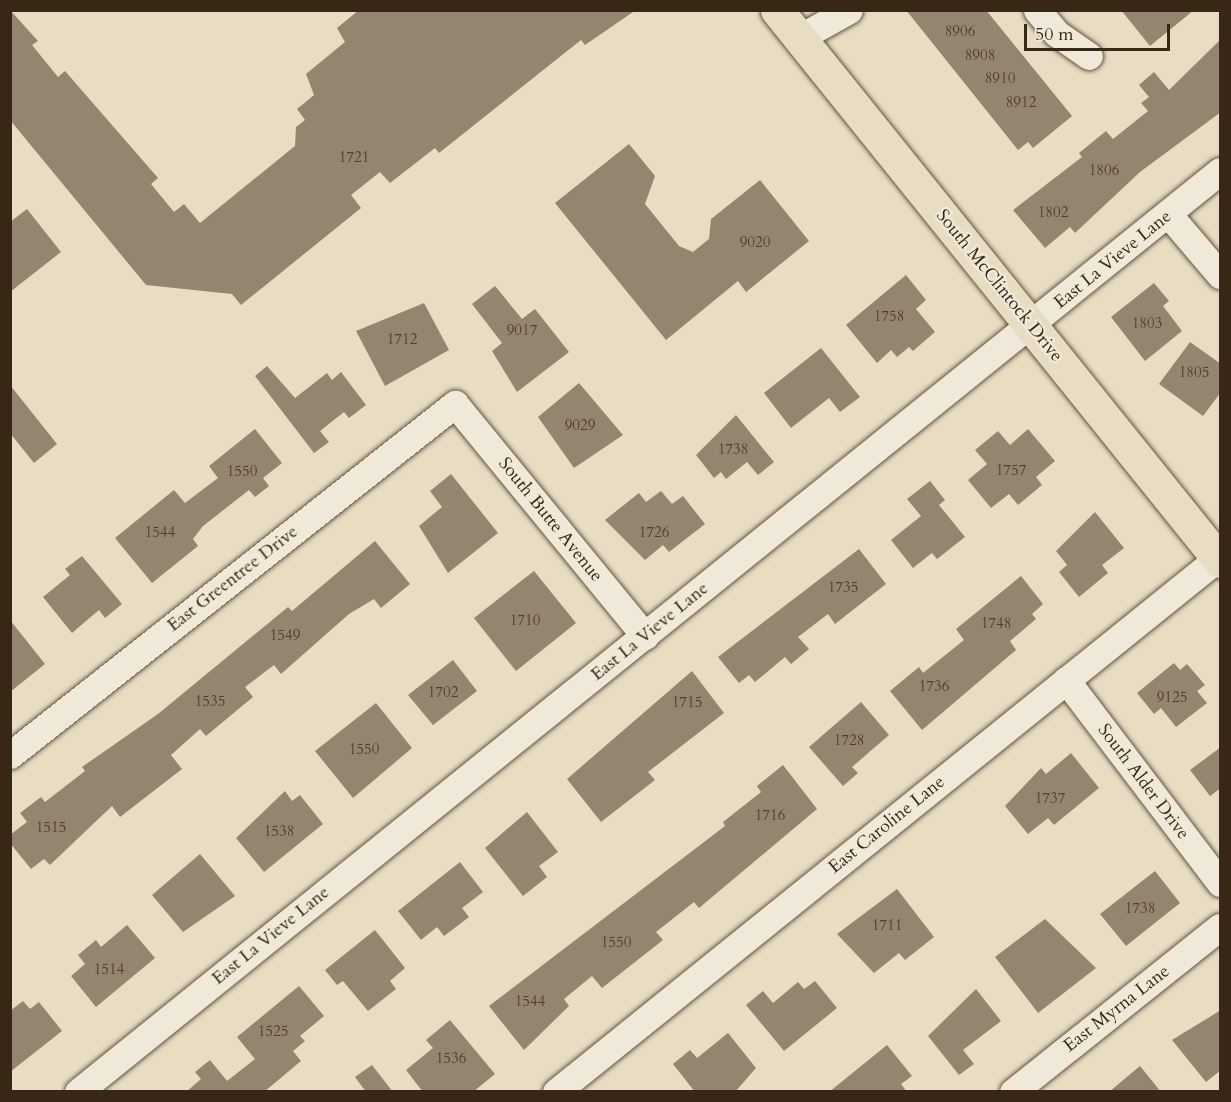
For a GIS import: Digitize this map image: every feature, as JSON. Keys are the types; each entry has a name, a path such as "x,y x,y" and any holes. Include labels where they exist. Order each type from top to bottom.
{"main road":[{"name":"South McClintock Drive","path":"777,10 1219,559"}],"street":[{"path":"799,38 822,10"},
{"path":"799,38 849,10"},
{"path":"1037,10 1056,33 1089,56"},
{"name":"East La Vieve Lane","path":"78,1092 1032,326 1221,171"},
{"path":"1169,215 1221,275"},
{"name":"South Butte Avenue","path":"455,404 645,636"},
{"name":"East Greentree Drive","path":"10,755 455,404"},
{"name":"East Caroline Lane","path":"556,1092 1219,559"},
{"name":"South Alder Drive","path":"1066,680 1221,883"},
{"name":"East Myrna Lane","path":"1013,1092 1221,927"}],"building":[{"path":"10,10 38,41 32,45 58,77 65,71 158,178 151,184 174,212 184,204 200,223 295,146 296,127 305,120 297,109 314,95 306,74 345,42 337,28 359,10 636,10 585,45 581,40 439,153 435,148 390,183 380,172 351,195 361,208 241,305 232,294 146,285 10,120"},
{"path":"906,10 986,10 1072,116 1033,148 1028,142 1018,150"},
{"path":"1121,10 1194,10 1150,46"},
{"path":"1221,39 1221,112 1140,172 1075,233 1070,227 1045,248 1013,210 1082,157 1079,153 1106,131 1113,139 1148,111 1141,103 1149,97 1139,85 1154,72 1169,90"},
{"path":"629,144 655,176 645,204 679,246 693,252 709,239 711,219 760,180 809,241 746,292 738,281 666,340 555,203"},
{"path":"27,209 61,252 10,292 10,222"},
{"path":"906,275 926,300 916,309 935,332 913,351 909,347 897,357 891,350 877,363 846,325"},
{"path":"1154,283 1169,301 1163,306 1182,331 1145,361 1111,317"},
{"path":"495,286 522,319 535,309 569,352 517,392 492,351 502,343 472,304"},
{"path":"424,303 449,350 385,386 356,331"},
{"path":"1190,342 1221,364 1221,392 1203,416 1159,384"},
{"path":"821,348 860,397 840,412 829,398 791,428 764,393"},
{"path":"267,366 295,398 327,373 332,380 341,372 366,405 349,418 344,412 320,431 329,442 314,453 255,376"},
{"path":"579,383 623,435 574,468 538,417"},
{"path":"10,385 57,444 34,463 10,433"},
{"path":"736,415 774,462 758,475 747,462 726,479 721,472 714,478 696,455"},
{"path":"255,429 282,463 263,478 269,486 255,497 249,490 203,526 193,539 198,546 152,583 115,538 174,490 185,503 218,478 209,466"},
{"path":"1028,429 1055,461 1036,477 1042,485 1018,505 1009,494 991,508 968,480 987,464 975,450 998,431 1010,445"},
{"path":"451,474 498,533 448,573 419,526 442,507 430,491"},
{"path":"930,481 945,500 939,505 965,537 937,559 932,553 913,568 891,540 921,516 907,499"},
{"path":"661,491 672,504 683,496 705,524 669,552 663,545 645,560 605,520 639,493 646,502"},
{"path":"1095,512 1124,548 1102,565 1108,573 1079,597 1059,572 1067,565 1056,551"},
{"path":"375,541 410,584 381,608 374,599 349,614 281,674 274,665 245,687 253,697 206,736 200,729 171,755 182,769 120,817 112,806 50,865 44,859 31,869 10,843 10,835 27,822 20,813 41,797 45,802 85,771 82,767 158,714 288,607 292,611"},
{"path":"859,549 886,584 835,624 828,614 798,637 809,649 791,664 785,657 755,682 749,675 739,683 718,657"},
{"path":"82,556 122,604 105,618 99,610 72,633 43,597 70,575 65,569"},
{"path":"534,571 576,623 516,671 474,618"},
{"path":"1021,576 1043,604 1032,614 1036,619 1010,641 1016,650 922,730 890,691 919,667 923,673 964,640 956,629"},
{"path":"10,620 45,664 10,692"},
{"path":"453,660 477,691 433,725 408,695"},
{"path":"1174,663 1180,670 1187,664 1205,685 1197,691 1207,703 1176,727 1161,708 1154,714 1137,693"},
{"path":"692,671 724,713 648,772 655,780 601,822 567,779"},
{"path":"861,702 889,735 852,767 858,773 843,786 809,747"},
{"path":"376,703 412,748 353,798 315,751"},
{"path":"1221,747 1221,788 1210,796 1190,770"},
{"path":"1071,753 1099,788 1054,825 1048,818 1028,834 1005,806 1041,768 1046,774"},
{"path":"783,765 817,809 699,908 694,902 656,932 663,940 602,988 592,976 564,999 569,1006 524,1050 489,1006 725,826 723,822 761,792 757,786"},
{"path":"285,791 292,801 300,795 323,824 264,872 236,838"},
{"path":"527,812 558,852 539,866 547,877 523,896 485,848"},
{"path":"200,854 235,896 183,932 152,895"},
{"path":"460,862 483,892 462,908 469,917 444,936 437,927 421,940 398,911"},
{"path":"1155,871 1180,903 1126,946 1100,914"},
{"path":"897,889 934,937 905,960 899,953 874,973 837,934"},
{"path":"1045,919 1096,968 1038,1013 995,957"},
{"path":"127,925 155,958 96,1007 71,976 85,964 78,955 96,940 101,947"},
{"path":"375,930 405,968 390,981 396,989 368,1011 343,981 337,985 325,970"},
{"path":"815,981 837,1008 784,1051 746,1005 763,991 773,1003 798,982 804,989"},
{"path":"299,986 324,1016 300,1036 305,1041 293,1051 301,1061 264,1092 186,1092 201,1079 195,1072 210,1060 227,1081 255,1059 237,1037"},
{"path":"976,989 1001,1021 963,1050 974,1064 959,1075 928,1036"},
{"path":"23,1001 30,1009 39,1002 62,1031 10,1072 10,1011"},
{"path":"1221,1010 1221,1070 1206,1082 1172,1040"},
{"path":"450,1020 495,1074 473,1092 423,1092 406,1070 433,1048 426,1040"},
{"path":"728,1033 756,1068 735,1092 695,1092 673,1064 690,1050 697,1058"},
{"path":"887,1045 912,1076 901,1084 907,1092 829,1092"},
{"path":"372,1065 393,1092 366,1092 355,1077"},
{"path":"1140,1066 1161,1092 1109,1092"}]}
